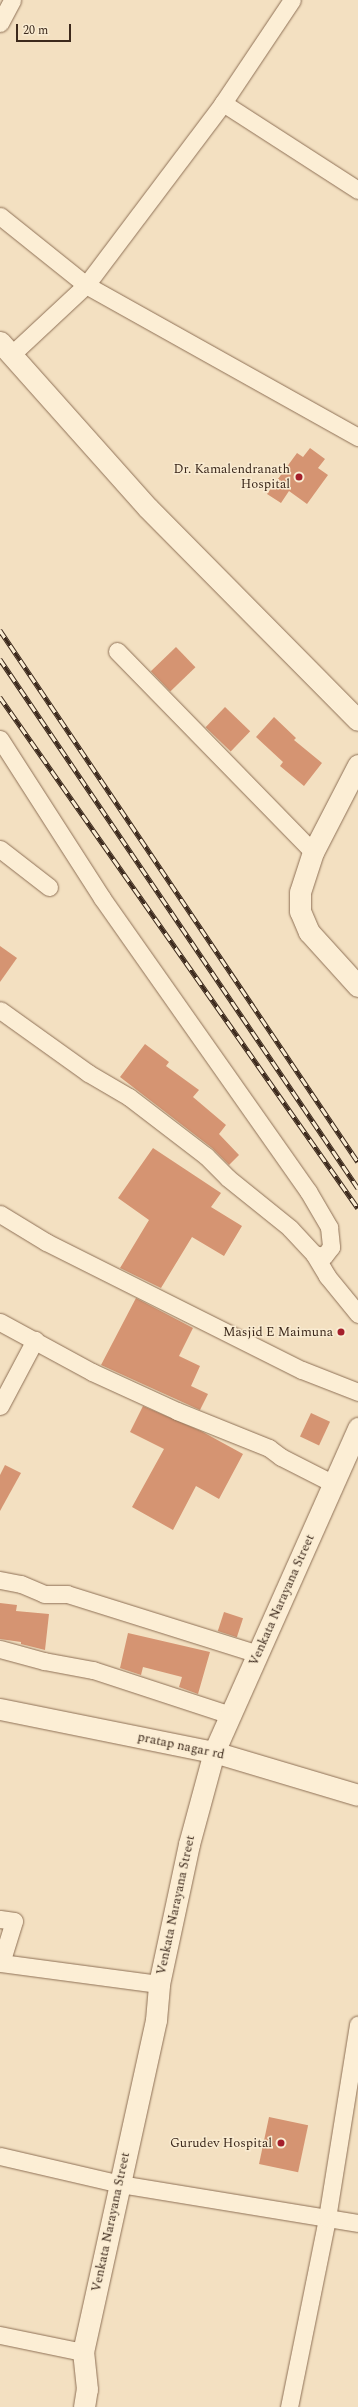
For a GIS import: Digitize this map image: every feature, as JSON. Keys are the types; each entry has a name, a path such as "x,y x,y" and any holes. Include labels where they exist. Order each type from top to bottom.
{"street":[{"path":"0,23 12,0"},
{"path":"292,0 223,103 86,285 6,348 148,508 358,720"},
{"path":"223,103 358,190"},
{"path":"0,216 86,285 358,437"},
{"path":"117,651 313,852"},
{"path":"0,739 102,898 318,1206 329,1227 331,1247 324,1256 314,1254"},
{"path":"358,765 313,852 300,892 300,910 309,932 358,986"},
{"path":"0,849 49,888"},
{"path":"0,1010 88,1073 129,1097 206,1156 228,1178 290,1228 314,1254 327,1276 358,1314"},
{"path":"0,1214 46,1242 302,1370 358,1392"},
{"path":"0,1322 149,1399 269,1448 281,1457 334,1484"},
{"path":"0,1406 35,1340"},
{"name":"Venkata Narayana Street","path":"84,2407 87,2389 83,2352 156,2020 159,1984 189,1844 214,1752 232,1715 282,1596 334,1484 358,1428"},
{"path":"0,1580 21,1584 44,1594 67,1594 258,1654"},
{"path":"0,1649 93,1670 232,1715"},
{"name":"pratap nagar rd","path":"0,1709 214,1752 358,1795"},
{"path":"0,1919 14,1921 1,1963 159,1984"},
{"path":"289,2407 327,2218 358,2024"},
{"path":"0,2156 120,2184 358,2223"},
{"path":"0,2335 83,2352"}],"building":[{"path":"310,448 325,459 318,468 328,475 307,504 289,491 281,503 267,494 297,453 303,457"},
{"path":"176,647 195,667 170,691 151,671"},
{"path":"225,707 250,731 231,751 206,727"},
{"path":"274,717 296,738 294,740 322,763 304,786 280,766 283,762 256,737"},
{"path":"0,946 17,958 0,982"},
{"path":"145,1044 169,1062 166,1066 199,1090 193,1097 226,1125 219,1134 239,1155 229,1165 212,1148 120,1077"},
{"path":"153,1148 221,1193 211,1207 242,1226 224,1256 192,1237 161,1288 120,1268 149,1220 118,1198"},
{"path":"136,1298 193,1328 179,1356 200,1366 191,1386 208,1394 200,1410 101,1365"},
{"path":"143,1406 201,1431 243,1454 219,1499 196,1486 173,1530 132,1507 164,1449 130,1432"},
{"path":"311,1413 330,1422 319,1445 300,1437"},
{"path":"5,1465 21,1473 0,1511 0,1475"},
{"path":"0,1603 17,1605 16,1611 49,1614 45,1650 21,1644 21,1642 0,1639"},
{"path":"224,1612 243,1618 237,1637 218,1631"},
{"path":"128,1633 210,1652 198,1694 179,1687 182,1677 143,1667 141,1675 120,1668"},
{"path":"269,2117 308,2125 298,2172 259,2164"}],"railway":[{"path":"0,630 358,1162"},
{"path":"0,659 358,1188"},
{"path":"0,697 358,1208"}],"place":[{"name":"Dr. Kamalendranath Hospital","path":"299,477"},
{"name":"Masjid E Maimuna","path":"341,1332"},
{"name":"Gurudev Hospital","path":"281,2143"}]}
